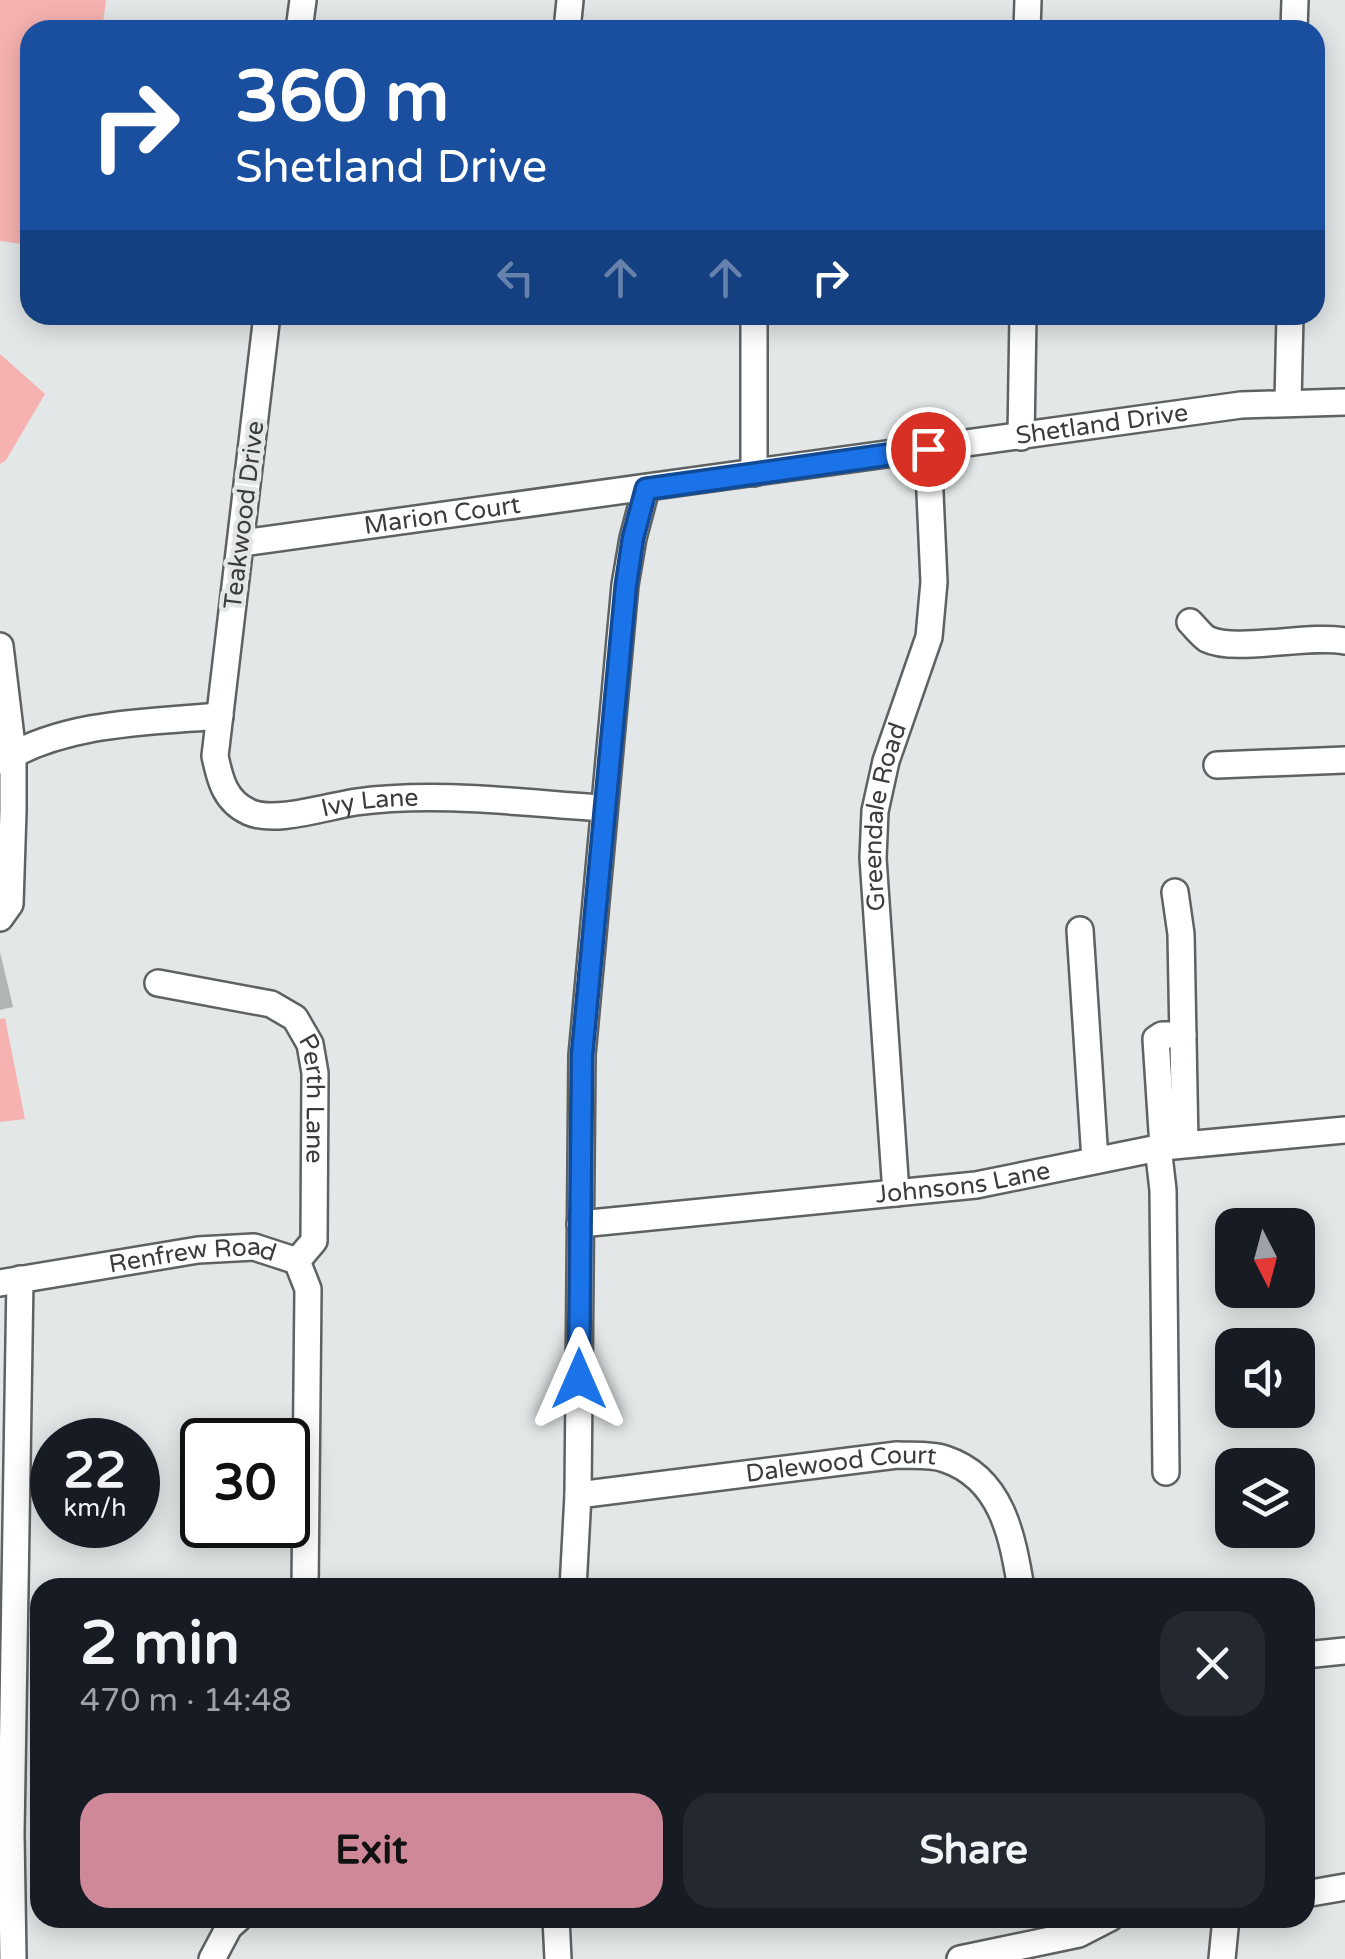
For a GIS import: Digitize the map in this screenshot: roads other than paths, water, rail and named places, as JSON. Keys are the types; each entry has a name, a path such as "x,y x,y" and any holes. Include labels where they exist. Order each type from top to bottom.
{"street":[{"name":"Teakwood Drive","path":"220,716 266,325"},
{"path":"754,325 754,473"},
{"path":"1020,437 1022,325"},
{"path":"1288,402 1290,325"},
{"name":"Shetland Drive","path":"646,489 1241,405 1345,402"},
{"name":"Greendale Road","path":"896,1193 874,827 886,761 929,637 934,582 928,449"},
{"name":"Marion Court","path":"242,543 646,489"},
{"path":"574,1578 578,1496 582,1055 626,585 646,489"},
{"path":"1190,622 1206,638 1227,644 1323,637 1345,641"},
{"path":"0,646 14,754 5,911"},
{"path":"14,754 130,724 220,716"},
{"name":"Ivy Lane","path":"220,716 216,756 221,784 234,802 252,814 278,816 407,797 604,808"},
{"path":"1217,765 1345,760"},
{"path":"1166,1472 1164,1210 1184,1035 1182,934 1175,892"},
{"path":"1080,930 1096,1160"},
{"name":"Perth Lane","path":"158,983 272,1004 295,1018 310,1044 315,1073 314,1241 297,1262"},
{"name":"Johnsons Lane","path":"580,1224 976,1185 1169,1146 1345,1130"},
{"name":"Renfrew Road","path":"10,1281 198,1250 254,1247 297,1262 308,1288 305,1578"},
{"path":"10,1281 6,1835 13,1959"},
{"name":"Dalewood Court","path":"578,1496 897,1455 943,1458 978,1476 1002,1506 1019,1578"},
{"path":"1315,1654 1345,1651"},
{"path":"1315,1892 1345,1886"},
{"path":"212,1959 228,1928"},
{"path":"556,1928 558,1959"},
{"path":"963,1959 1079,1934 1091,1928"},
{"path":"1222,1959 1225,1928"}]}
